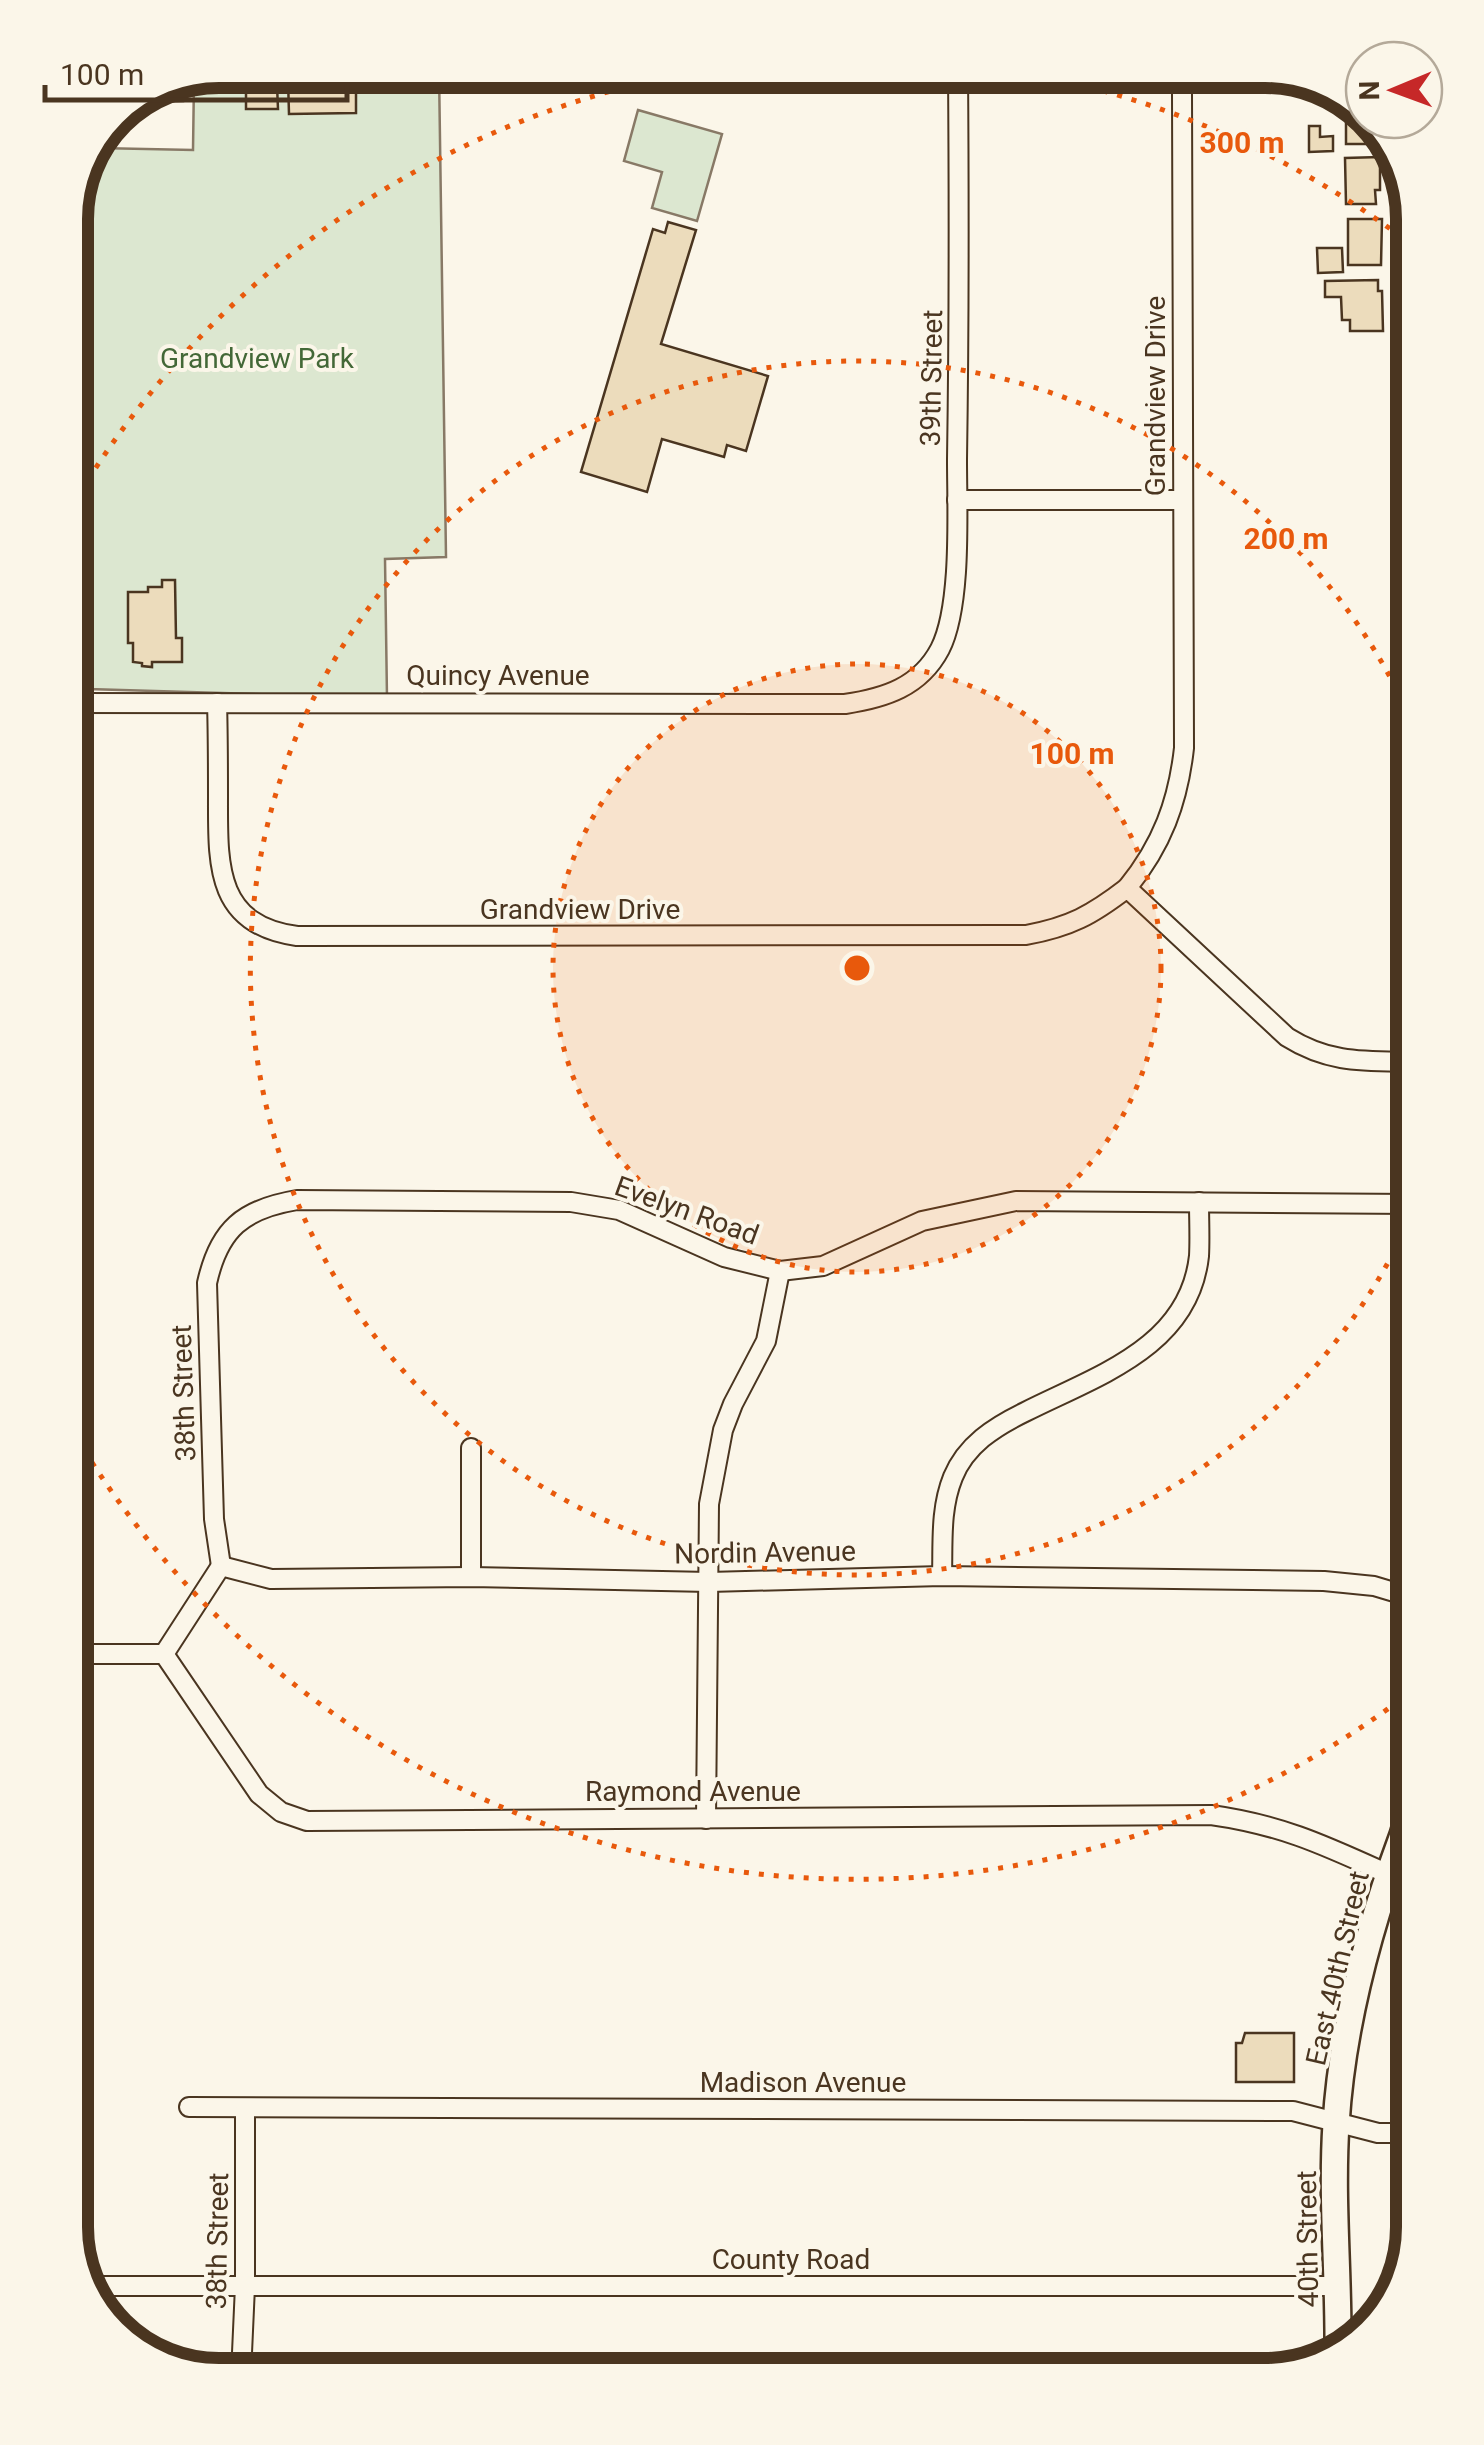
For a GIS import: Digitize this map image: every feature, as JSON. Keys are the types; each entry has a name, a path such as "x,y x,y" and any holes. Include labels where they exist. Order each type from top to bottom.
{"main road":[{"name":"East 40th Street","path":"1336,2123 1353,2004 1396,1856"},
{"name":"40th Street","path":"1336,2123 1338,2334"}],"street":[{"name":"39th Street","path":"920,677 940,649 952,614 957,500 958,88"},
{"name":"Grandview Drive","path":"217,703 218,863 228,892 243,913 278,934 1026,936 1063,928 1094,913 1127,888 1146,864 1175,806 1181,778 1181,88"},
{"path":"957,500 1182,500"},
{"name":"Quincy Avenue","path":"88,703 845,704 897,692 920,677"},
{"path":"1127,888 1287,1037 1313,1054 1396,1061"},
{"name":"Evelyn Road","path":"234,1225 252,1211 296,1200 571,1202 619,1210 724,1257 780,1271 823,1266 922,1221 1016,1201 1396,1204"},
{"path":"942,1576 947,1494 966,1454 982,1436 1005,1422 1130,1360 1164,1334 1187,1299 1194,1279 1199,1257 1199,1202"},
{"name":"38th Street","path":"220,1566 214,1519 207,1283 212,1261 234,1225"},
{"path":"706,1819 709,1504 715,1463 733,1404 766,1341 780,1271"},
{"path":"471,1448 472,1577"},
{"path":"88,1654 164,1654 220,1566"},
{"name":"Nordin Avenue","path":"220,1566 271,1578 710,1582 942,1576 1324,1581 1374,1586 1396,1593"},
{"name":"Raymond Avenue","path":"164,1654 259,1794 281,1812 307,1820 1212,1815 1251,1820 1300,1834 1388,1874"},
{"name":"Madison Avenue","path":"188,2107 1293,2111 1378,2133 1396,2133"},
{"name":"38th Street","path":"241,2357 245,2108"},
{"path":"102,2286 245,2286"},
{"name":"County Road","path":"245,2286 1338,2286"}],"green space":[{"name":"Grandview Park","path":"439,88 446,557 385,559 387,698 88,689 88,210 92,185 109,148 193,150 194,90"},
{"path":"638,110 722,134 697,221 652,208 662,172 624,161"}],"building":[{"path":"246,88 277,88 278,109 246,109"},
{"path":"288,88 356,88 356,113 289,114"},
{"path":"182,93 183,101 160,102"},
{"path":"1309,126 1320,126 1320,137 1333,136 1333,151 1309,152"},
{"path":"1346,140 1370,140 1373,144 1346,144"},
{"path":"1380,157 1376,204 1346,204 1345,158"},
{"path":"1348,219 1382,219 1381,265 1348,265"},
{"path":"668,222 696,230 661,344 768,376 746,451 727,445 724,457 662,439 647,492 581,472 653,229 665,233"},
{"path":"1317,248 1342,248 1343,272 1318,273"},
{"path":"1378,280 1383,331 1350,331 1350,320 1342,320 1341,297 1325,297 1325,281"},
{"path":"162,580 175,580 176,638 182,638 182,662 142,666 133,662 133,643 128,643 128,592 148,592 148,587 162,587"},
{"path":"1245,2033 1294,2033 1294,2082 1236,2082 1236,2043 1242,2043"}]}
